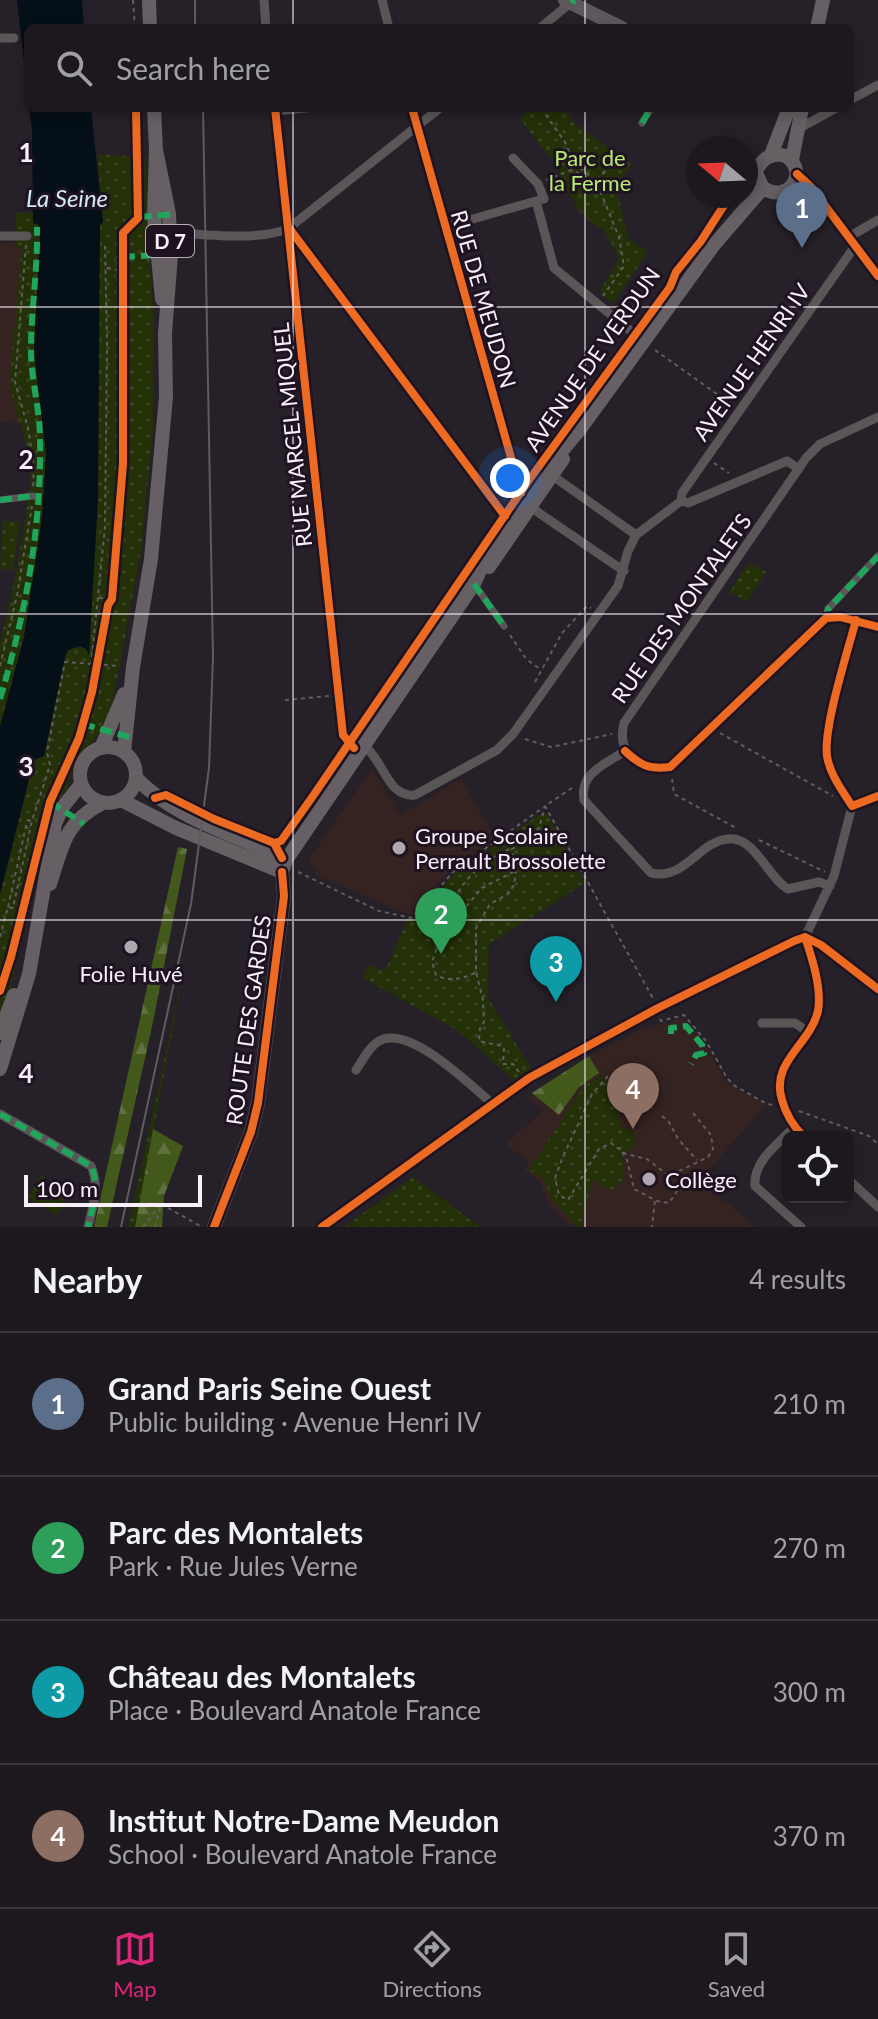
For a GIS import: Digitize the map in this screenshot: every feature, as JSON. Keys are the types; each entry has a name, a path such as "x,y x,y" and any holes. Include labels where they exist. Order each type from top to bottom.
{"main road":[{"path":"818,24 823,0"},
{"path":"571,1 614,24"},
{"path":"149,3 150,24"},
{"name":"D 7","path":"124,752 133,667 151,559 166,397 165,333 171,255 162,233 169,214 156,150 154,112"},
{"path":"771,155 788,112"},
{"path":"758,177 763,188 778,194 789,191 796,181 798,129 790,112"},
{"path":"758,169 763,159 778,154 795,167"},
{"name":"AVENUE DE VERDUN","path":"284,866 474,584 519,515 534,484 581,428 713,246 763,188"},
{"name":"AVENUE DE VERDUN","path":"713,246 734,208"},
{"name":"AVENUE DE VERDUN","path":"519,515 553,476 581,428"},
{"name":"D 7","path":"101,748 114,722 133,667"},
{"path":"41,911 65,839 86,812 103,803 121,800 131,791 136,778 134,766 124,752 113,748 93,751 81,765 81,784 89,797 103,803"},
{"path":"136,778 155,798 284,866"},
{"path":"0,1069 29,974 55,824 62,808 81,784"},
{"path":"121,800 176,828 284,866"},
{"name":"ROUTE DES GARDES","path":"214,1227 251,1132 258,1103 284,896 284,866"},
{"path":"0,1033 36,935"}],"street":[{"path":"264,0 266,24"},
{"path":"382,0 388,24"},
{"path":"545,24 571,1"},
{"path":"0,38 14,38"},
{"path":"854,98 878,85"},
{"name":"RUE MARCEL MIQUEL","path":"275,112 343,735 362,749"},
{"name":"RUE DE MEUDON","path":"413,112 517,479 519,515"},
{"path":"162,233 279,233 435,112"},
{"path":"642,123 649,112"},
{"path":"798,129 829,112"},
{"path":"445,227 544,199 538,184 513,158"},
{"path":"795,167 878,276"},
{"path":"789,191 830,214"},
{"path":"536,201 554,268 644,342"},
{"path":"849,237 878,220"},
{"path":"289,228 519,515 624,571"},
{"path":"0,236 27,236"},
{"name":"AVENUE HENRI IV","path":"636,535 677,504 855,246"},
{"path":"293,268 302,261 314,261"},
{"name":"RUE DES MONTALETS","path":"625,751 621,733 624,723 799,469 820,444 878,417"},
{"name":"AVENUE HENRI IV","path":"677,504 688,503 787,461 799,469"},
{"path":"362,749 374,754 397,792 405,796 415,795 497,750 513,734 618,586 636,535 553,476 534,484 517,479"},
{"path":"0,500 33,496"},
{"path":"830,886 819,882 788,889 780,885 749,846 733,838 722,839 672,873 651,873 584,800 582,790 586,779 625,751 641,765 656,769 670,767 826,618 828,609 878,556"},
{"path":"474,584 504,626"},
{"path":"826,618 840,617 878,627"},
{"path":"322,1227 529,1078 658,1008 805,937 830,886 852,806 833,776 826,754 828,734 856,620"},
{"path":"852,806 878,796"},
{"path":"805,937 821,945 878,989"},
{"path":"798,1131 779,1090 779,1081 785,1061 815,1020 819,1002 805,937"},
{"path":"762,1023 795,1023 808,1032"},
{"path":"356,1070 378,1042 393,1037 408,1040 427,1051 494,1105"},
{"path":"0,1114 91,1166 96,1178 96,1190 88,1227"},
{"path":"794,1127 758,1166 754,1176 755,1186 801,1227"},
{"path":"854,1185 878,1207"}],"path":[{"path":"132,0 134,24"},
{"path":"40,799 50,802 79,738 98,666 109,601 123,464 123,233 138,218 137,112"},
{"path":"544,112 565,142 574,163 596,181 619,237 624,266 596,303"},
{"path":"596,181 623,151"},
{"path":"538,184 571,170 596,181"},
{"path":"0,666 17,595 33,496 34,465 28,428 15,382 27,236"},
{"path":"91,665 105,527 105,245"},
{"path":"106,268 121,270"},
{"path":"644,342 739,410"},
{"path":"707,458 737,481"},
{"path":"98,598 109,601"},
{"path":"504,626 526,659 540,670 562,633 587,606 599,614"},
{"path":"0,937 8,907 13,908 32,821 50,765 47,752 65,662 133,667"},
{"path":"285,700 338,695"},
{"path":"713,729 852,806"},
{"path":"513,734 551,747 621,733"},
{"path":"670,767 674,794"},
{"path":"284,866 379,911 412,918 455,870 586,779"},
{"path":"457,919 449,908 469,878 492,856 531,838 541,827 545,806"},
{"path":"545,806 658,1008"},
{"path":"512,849 516,871 514,885 508,894 490,904 476,928 476,972 483,1000 484,1022 478,1034 479,1041 502,1046 503,1064 513,1064 529,1078"},
{"path":"22,916 31,871"},
{"path":"476,972 462,979 446,980 436,975 432,962 438,945 482,888 516,871"},
{"path":"661,1021 684,1015"},
{"path":"608,1076 592,1094 562,1159 555,1178 559,1195 568,1200 599,1149 611,1143 619,1147 626,1154 647,1159 669,1176 677,1191 669,1203 655,1200 634,1189 627,1160 619,1147"},
{"path":"669,1176 708,1157 713,1149 711,1135 693,1113"},
{"path":"662,1116 697,1161"},
{"path":"652,1227 655,1200"},
{"path":"143,1227 161,1204"},
{"path":"155,1227 161,1204"},
{"path":"161,1204 203,1227"}],"shaded area":[{"path":"0,243 15,243 23,252 25,424 0,422"},
{"name":"Groupe Scolaire Perrault Brossolette","path":"372,769 400,815 461,779 495,838 453,867 410,915 315,875 317,868 310,865 308,860"},
{"path":"683,1018 705,1043 726,1082 766,1105 699,1185 731,1205 754,1227 571,1227 548,1205 541,1183 524,1169 529,1161 505,1144 543,1111 527,1097 532,1093 559,1114 579,1087 599,1073 589,1056 640,1030"}],"green space":[{"name":"Parc de la Ferme","path":"527,112 566,112 576,125 632,164 615,186 629,239 648,252 613,303 600,291 619,258 603,229 588,220 577,206 560,170 519,118"},
{"path":"97,154 146,158 154,318 153,429 141,552 113,700 105,723 76,760 67,788 51,812 10,991 0,1019 0,894 34,760 44,755 65,657 68,650 74,647 86,649 100,225 103,221"},
{"path":"16,213 33,213 33,222 39,224 34,353 46,453 42,518 24,637 0,726 0,643 17,569 31,479 10,377 21,250 15,243"},
{"path":"3,521 20,522 13,570 0,569"},
{"path":"751,564 766,572 747,602 730,592 746,566"},
{"path":"542,813 547,814 585,883 489,944 488,998 531,1068 514,1080 457,1030 363,978 368,965 385,971 408,918 412,920 457,871"},
{"path":"178,847 187,849 152,1027 107,1227 94,1227"},
{"path":"185,965 135,1227 128,1227"},
{"path":"589,1056 599,1073 579,1087 559,1115 532,1093"},
{"path":"603,1075 622,1128 635,1131 634,1148 622,1156 625,1178 613,1191 592,1181 581,1227 578,1227 553,1201 544,1180 529,1170 584,1086"},
{"path":"153,1129 183,1146 164,1196 162,1227 135,1227"},
{"path":"41,1175 46,1179 44,1185 67,1197 57,1215 28,1198"},
{"path":"413,1177 480,1227 344,1227"}],"water":[{"path":"17,0 82,0 84,24 24,24 24,63"},
{"name":"La Seine","path":"30,112 91,112 103,222 100,225 98,499 89,655 80,646 68,650 65,657 44,756 34,760 0,894 0,726 24,637 42,518 46,453 34,353 40,236 39,225 33,223"}],"tram line":[{"path":"195,0 195,24"},
{"path":"121,1227 191,904 209,768 213,657 203,112"}],"marked path":[{"path":"642,123 649,112"},
{"path":"140,217 175,214"},
{"path":"0,699 25,601 38,502 40,435 31,350 37,227"},
{"path":"123,257 176,254"},
{"path":"0,500 33,496"},
{"path":"826,618 828,609 878,556"},
{"path":"474,584 504,626"},
{"path":"83,724 132,738"},
{"path":"50,802 84,824"},
{"path":"671,1034 671,1028 686,1026 702,1045 704,1053 696,1055 691,1064"},
{"path":"0,1114 91,1166 95,1189 88,1227"}],"cycle path":[{"path":"0,991 50,802 79,738 92,692 108,605 112,599 123,464 123,233 138,218 136,112"},
{"path":"275,112 343,735 354,748"},
{"path":"413,112 521,493"},
{"path":"797,174 811,187 878,276"},
{"path":"274,843 281,841 313,796 529,480 670,287 676,272 722,208"},
{"path":"289,228 505,516"},
{"path":"625,751 645,765 670,767 826,618 840,617 878,627"},
{"path":"856,620 832,709 827,756 834,776 852,806 878,796"},
{"path":"155,798 166,795 214,819 274,843 282,858"},
{"path":"214,1227 251,1132 258,1103 284,896 282,872"},
{"path":"799,1131 788,1115 780,1087 786,1064 814,1023 818,1011 817,983 805,937"},
{"path":"322,1227 529,1078 658,1008 794,941 805,937 821,945 878,989"}],"place":[{"name":"Grand Paris Seine Ouest","path":"802,248"},
{"name":"Groupe Scolaire Perrault Brossolette","path":"399,848"},
{"name":"Folie Huvé","path":"131,947"},
{"name":"Parc des Montalets","path":"441,954"},
{"name":"Château des Montalets","path":"556,1002"},
{"name":"Institut Notre-Dame Meudon","path":"633,1129"},
{"name":"Collège","path":"649,1179"}]}
